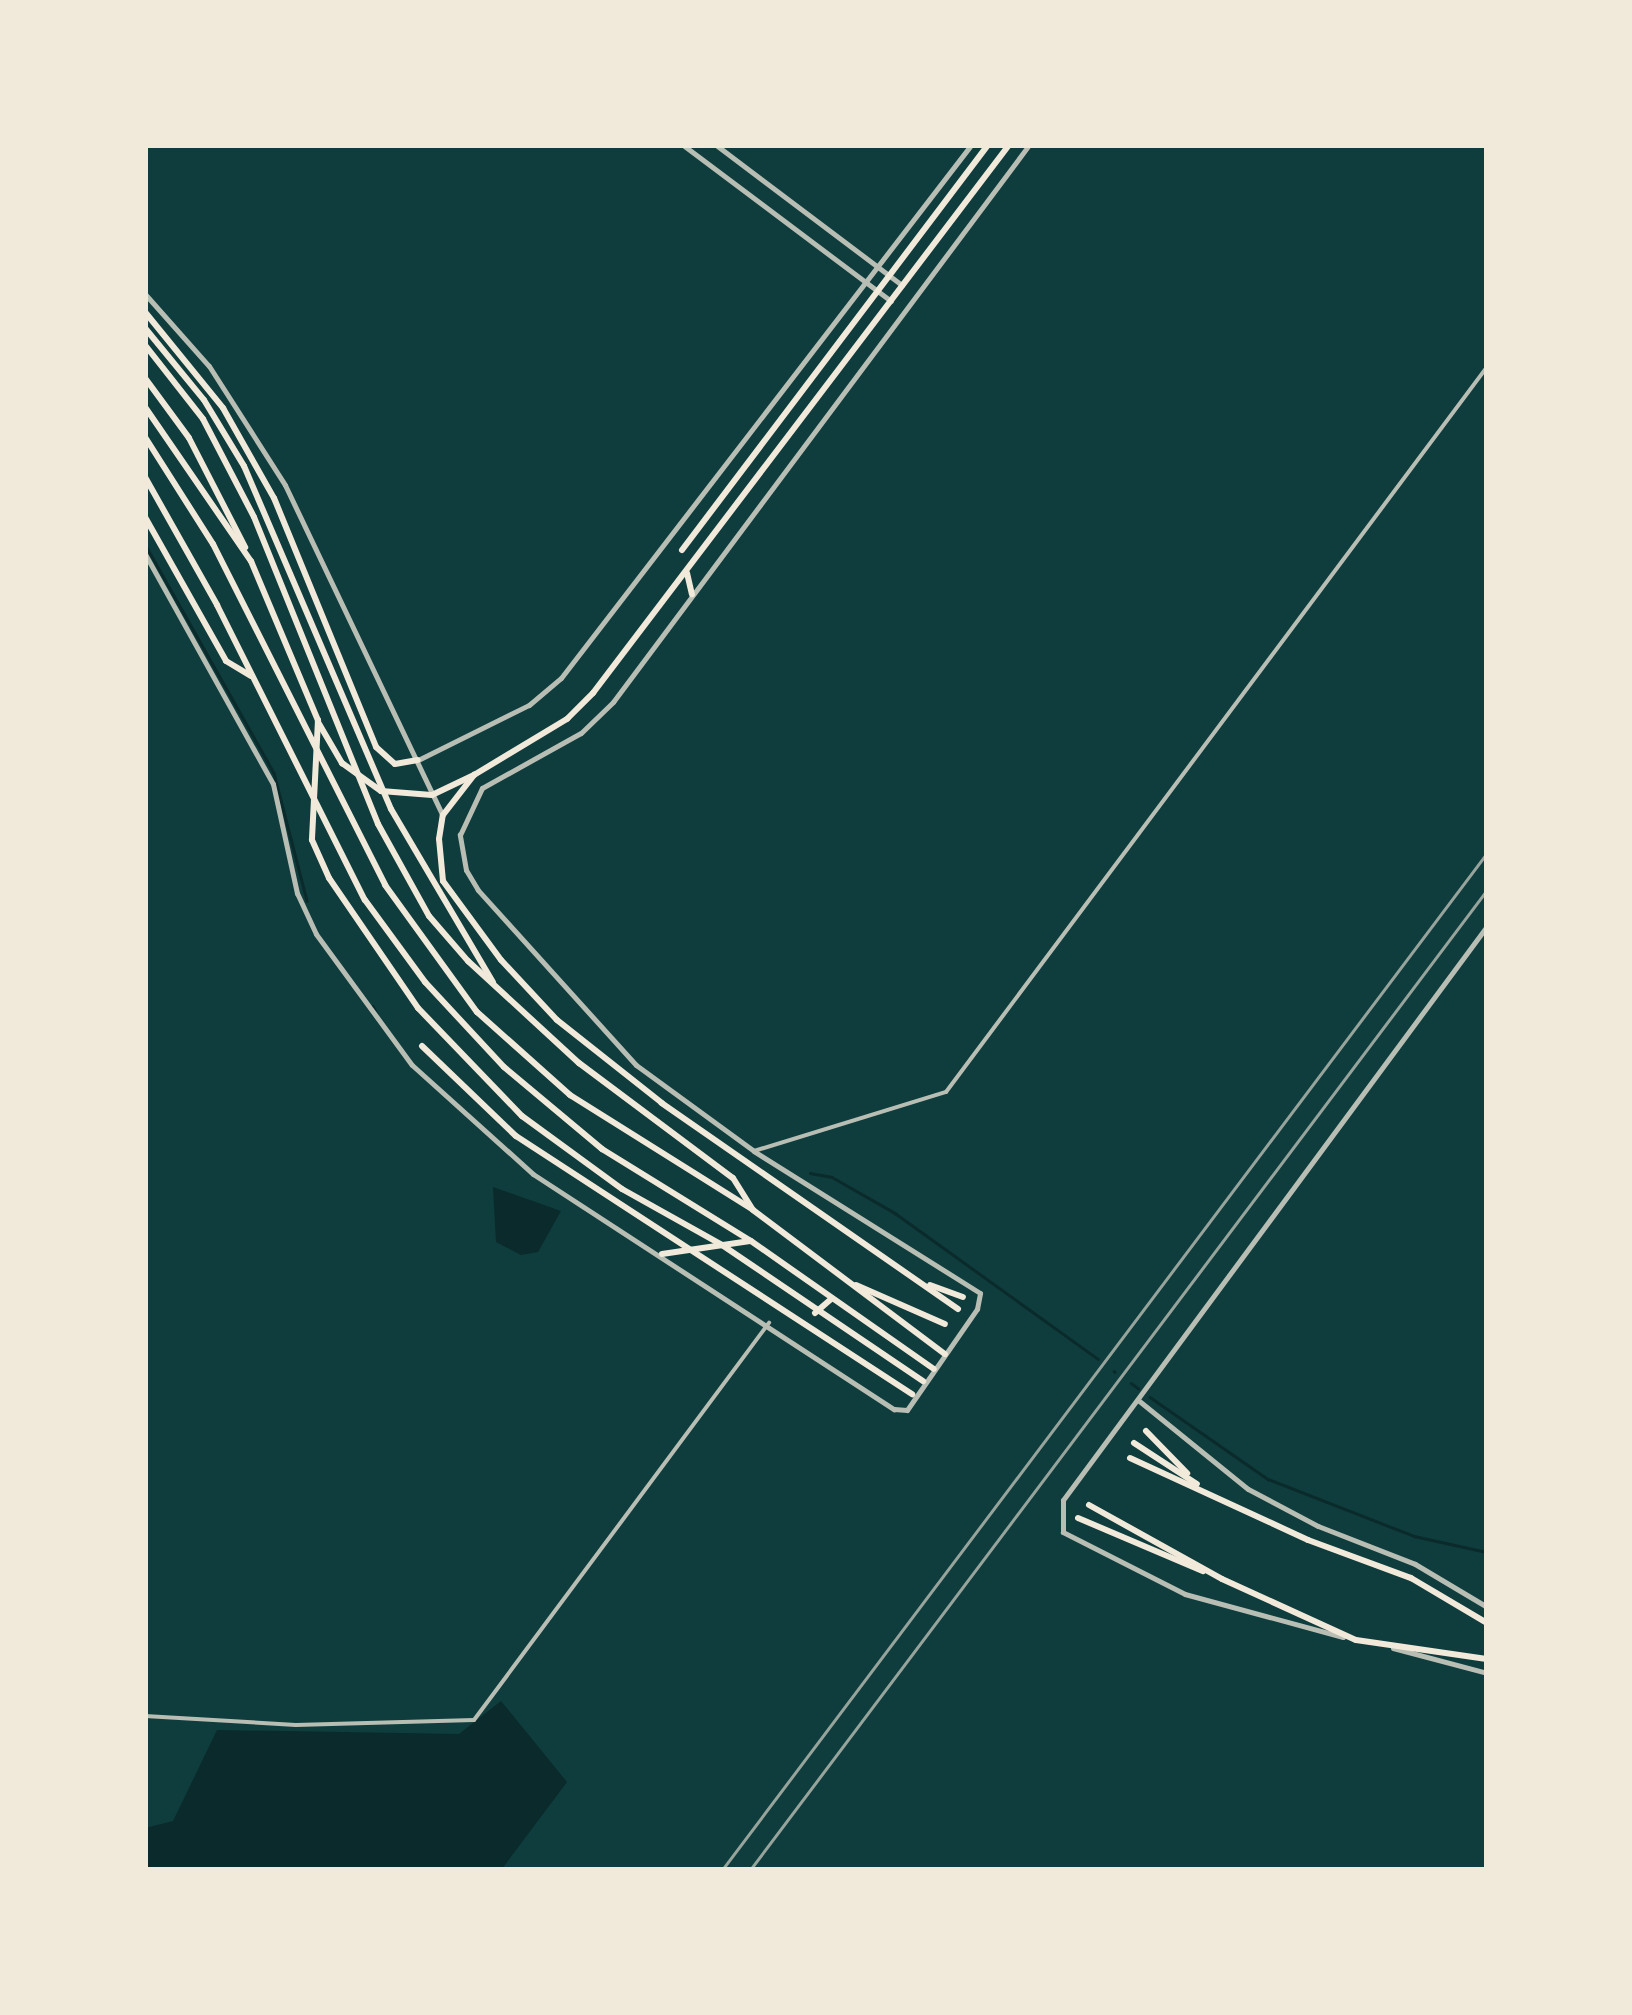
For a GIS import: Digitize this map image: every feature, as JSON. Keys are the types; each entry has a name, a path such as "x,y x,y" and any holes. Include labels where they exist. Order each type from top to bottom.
{"main road":[{"path":"682,550 988,145"},
{"path":"145,378 224,499 318,720 351,768 381,791 432,794 474,775 567,719 686,572 1009,145"},
{"path":"145,312 223,408 259,471 376,748 395,764 418,760"},
{"path":"145,328 204,400 244,466 370,761 418,863 500,992"},
{"path":"145,345 203,419 254,517 351,768 400,870 429,916 538,1027 733,1178 752,1210"},
{"path":"145,407 251,562"},
{"path":"145,437 213,544 385,884 477,1012 570,1095 752,1210 945,1354"},
{"path":"145,477 252,676 365,900 462,1023 602,1149 751,1240 934,1369"},
{"path":"145,518 226,661 252,676"},
{"path":"686,572 692,594"},
{"path":"318,720 312,840 328,878 418,1008 522,1116 622,1189 722,1244 815,1313 923,1381"},
{"path":"351,768 370,761 376,748"},
{"path":"474,775 443,815 443,882 523,986 616,1070 958,1309"},
{"path":"422,1046 516,1136 912,1394"},
{"path":"662,1254 751,1240"},
{"path":"846,1280 945,1324"},
{"path":"919,1282 963,1296"},
{"path":"815,1313 831,1299"},
{"path":"1146,1431 1197,1484"},
{"path":"1134,1444 1197,1484"},
{"path":"1130,1458 1197,1484 1308,1540 1411,1578 1487,1623"},
{"path":"1090,1504 1222,1579"},
{"path":"1078,1518 1356,1640 1487,1659"}],"street":[{"path":"683,145 891,301"},
{"path":"716,145 902,286"},
{"path":"418,760 529,705 561,678 971,145"},
{"path":"145,554 273,784 297,893 316,934 377,1025 433,1088 507,1155 770,1323 894,1409 906,1410 977,1310 980,1292 754,1151 613,1043 478,890 461,852 463,823 482,788 581,732 614,702 1029,145"},
{"path":"145,294 208,366 285,486 443,815"},
{"path":"754,1151 946,1092 1487,367"},
{"path":"1487,926 1240,1252 1138,1400 1070,1489 1063,1532 1185,1594 1487,1673"},
{"path":"764,1175 774,1163"},
{"path":"145,1716 296,1725 474,1720 770,1323"},
{"path":"1138,1400 1248,1489 1318,1526 1415,1564 1487,1607"}],"water":[{"path":"493,1187 561,1211 538,1252 521,1255 496,1242"},
{"path":"501,1701 567,1782 501,1870 145,1870 145,1828 173,1821 217,1730 459,1734"}],"waterway":[{"path":"145,544 274,773 307,901"},
{"path":"373,1006 377,1014"},
{"path":"810,1173 832,1177 895,1213 1098,1359"},
{"path":"1131,1383 1138,1388"},
{"path":"1150,1397 1268,1479 1414,1536 1487,1552"}],"railway":[{"path":"722,1870 1487,853"},
{"path":"750,1870 1487,890"}]}
